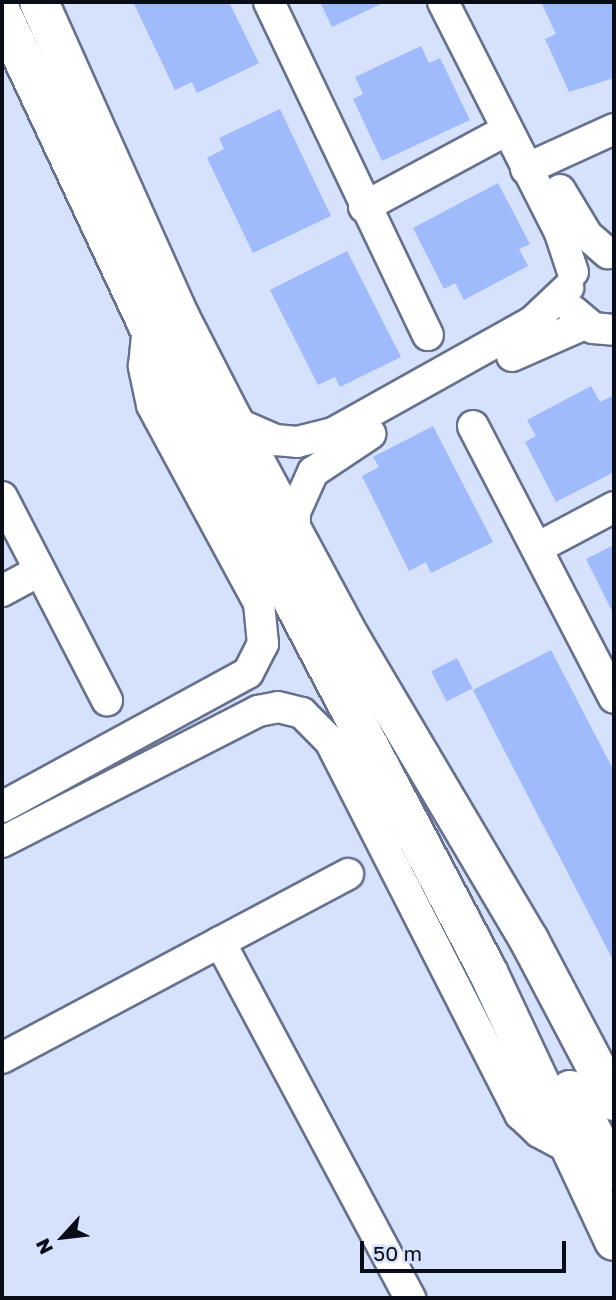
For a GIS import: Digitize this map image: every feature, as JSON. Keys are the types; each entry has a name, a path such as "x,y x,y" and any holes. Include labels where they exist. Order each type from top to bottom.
{"street":[{"path":"39,2 180,317 234,422 351,639 529,940 614,1101"},
{"path":"269,2 364,207 428,335"},
{"path":"443,2 505,131 579,224 611,254"},
{"path":"463,2 566,245 571,308 604,331"},
{"path":"2,14 148,326 488,972 614,1241"},
{"path":"534,165 614,129"},
{"path":"364,207 505,131"},
{"path":"234,422 275,440 297,442 333,433 532,322 588,258 611,254"},
{"path":"2,807 248,673 261,651 265,627 259,603 152,405 144,366 148,326"},
{"path":"295,535 301,491 329,458 541,339 604,331"},
{"path":"473,426 614,698"},
{"path":"2,497 107,700"},
{"path":"537,548 614,507"},
{"path":"2,591 39,571"},
{"path":"2,842 266,708 290,709 312,720 330,741 520,1114 538,1132 571,1149"},
{"path":"155,723 172,754"},
{"path":"2,1058 348,874"},
{"path":"220,942 410,1298"},
{"path":"488,972 523,1004 614,1172"}],"building":[{"path":"133,2 229,2 259,63 197,93 192,82 175,90"},
{"path":"320,2 385,2 332,27"},
{"path":"541,2 614,2 614,78 569,92 545,39 556,34"},
{"path":"421,46 429,63 440,58 470,120 382,161 353,99 363,94 355,77"},
{"path":"280,109 331,216 253,253 207,158 224,149 219,138"},
{"path":"498,183 530,244 519,249 528,266 464,300 455,283 444,289 413,228"},
{"path":"347,251 401,357 340,387 335,377 318,385 270,290"},
{"path":"591,386 600,402 614,395 614,472 556,502 525,442 536,436 527,420"},
{"path":"433,426 493,542 431,573 426,562 409,571 362,476 379,467 373,457"},
{"path":"614,545 614,615 586,559"},
{"path":"551,650 614,771 614,962 473,690"},
{"path":"457,658 472,688 447,701 431,671"}]}
